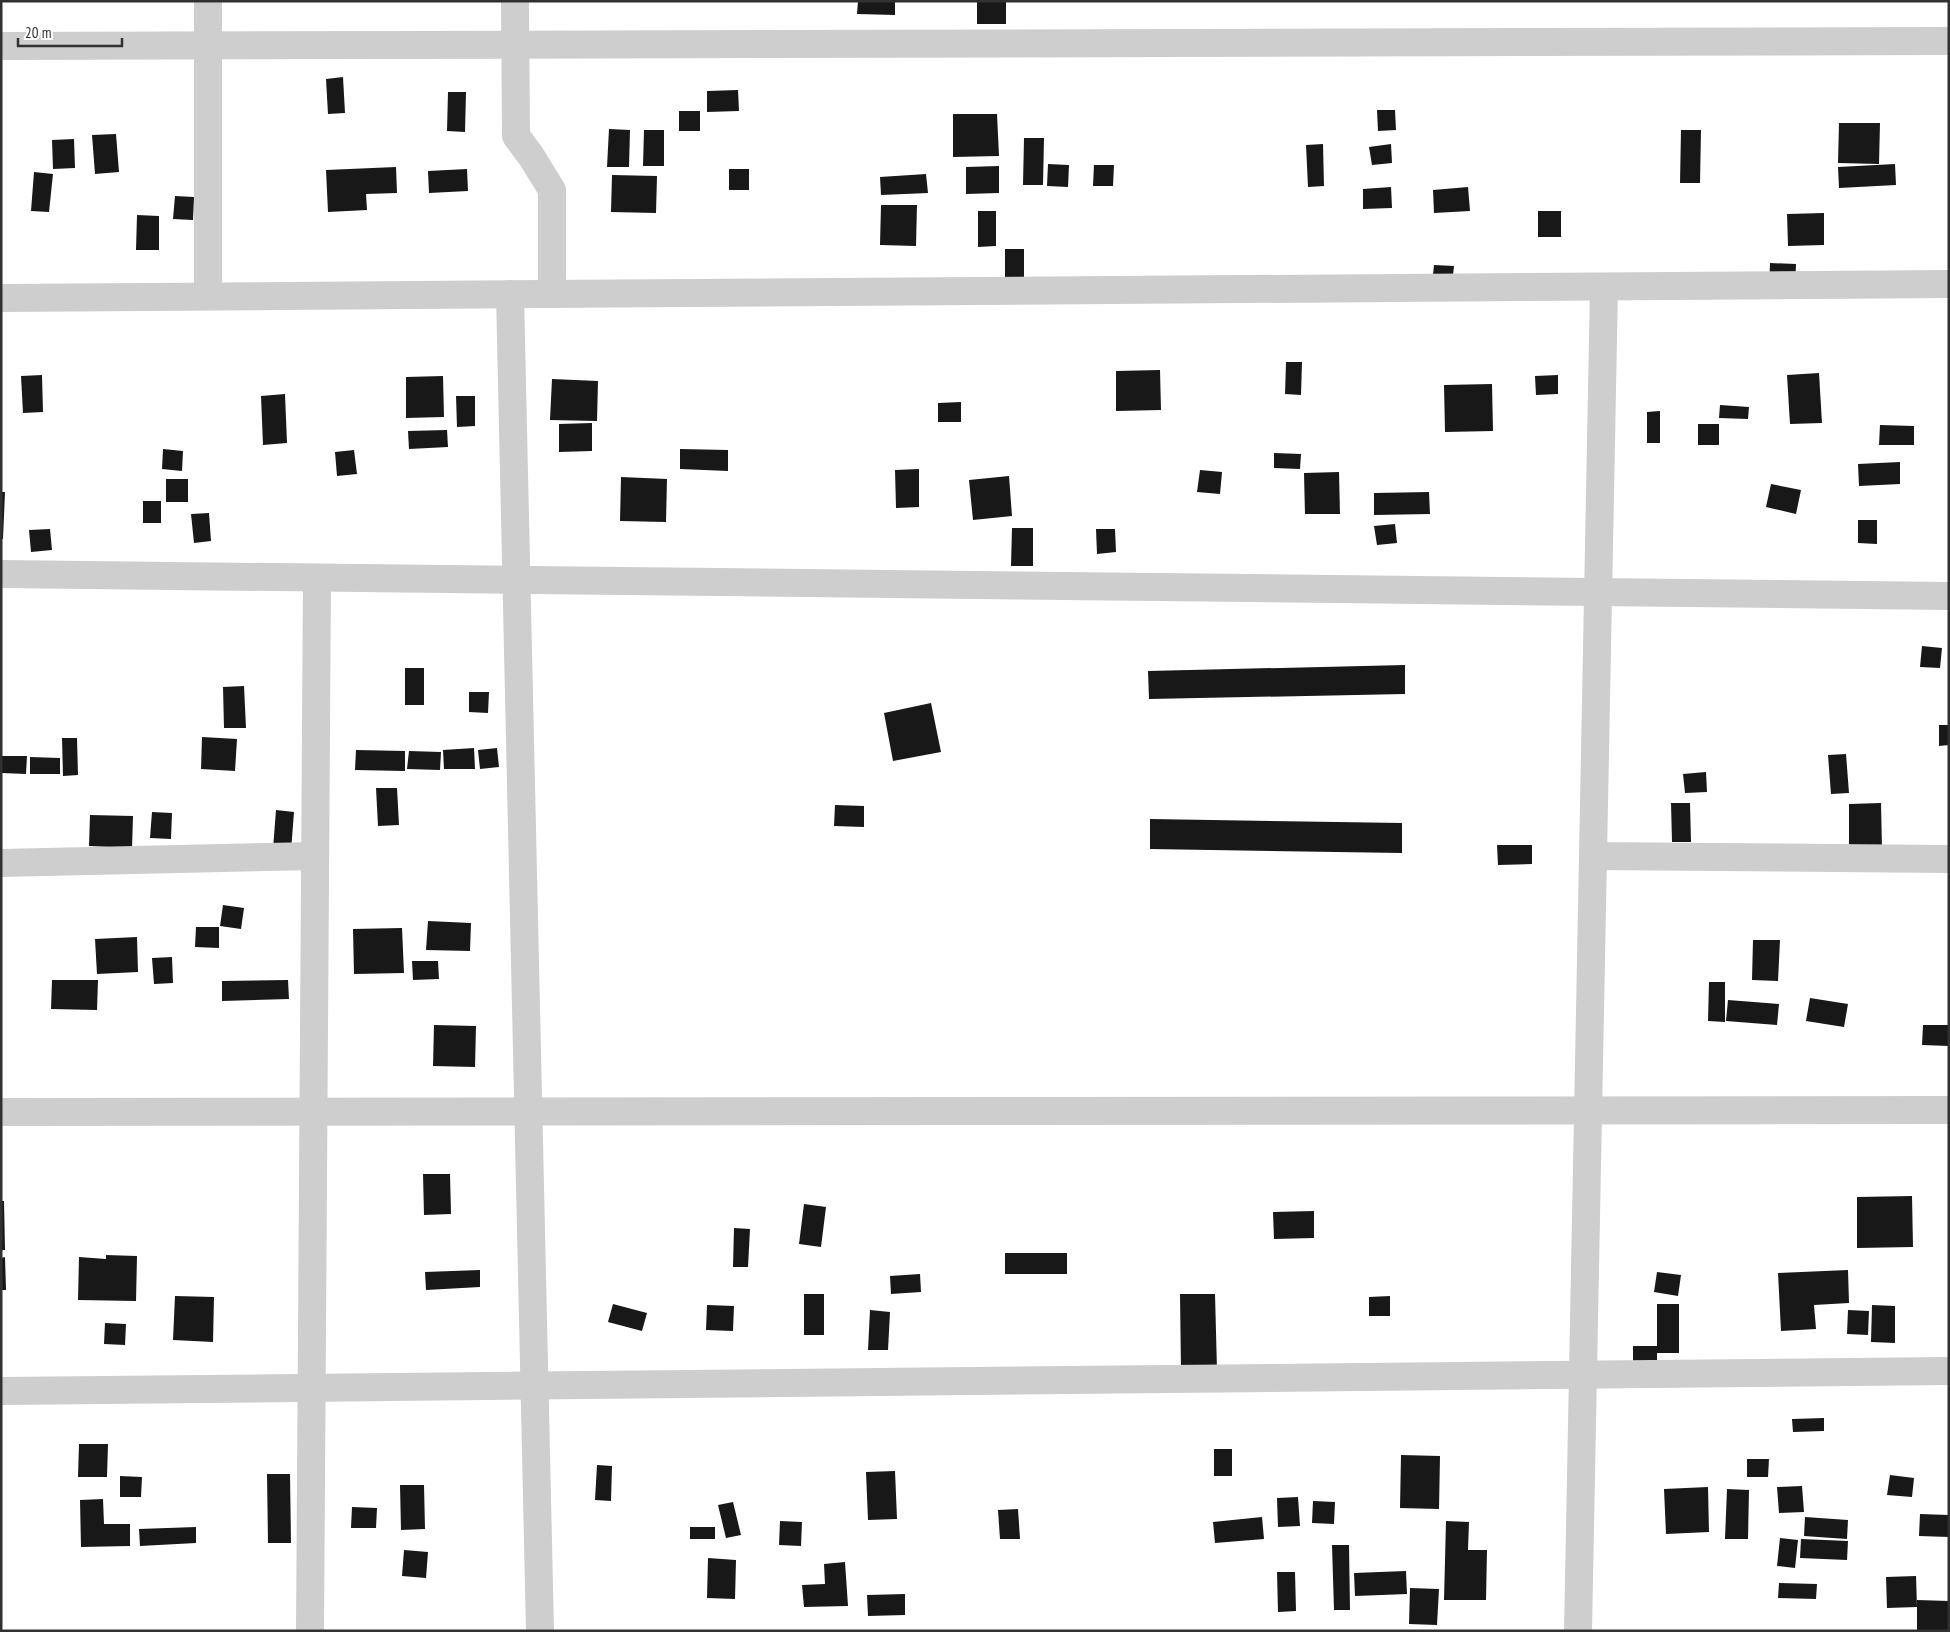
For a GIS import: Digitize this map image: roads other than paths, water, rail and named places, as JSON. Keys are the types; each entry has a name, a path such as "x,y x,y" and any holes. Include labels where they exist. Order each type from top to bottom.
{"street":[{"path":"208,1 208,296"},
{"path":"515,1 516,136 532,156 552,190 552,294"},
{"path":"1,46 1949,40"},
{"path":"1,298 1949,284"},
{"path":"1578,1631 1604,287"},
{"path":"510,294 540,1631"},
{"path":"1,574 1949,596"},
{"path":"310,1631 317,578"},
{"path":"1,863 315,856"},
{"path":"1593,856 1949,859"},
{"path":"1,1112 1949,1110"},
{"path":"1,1391 1949,1371"}]}
